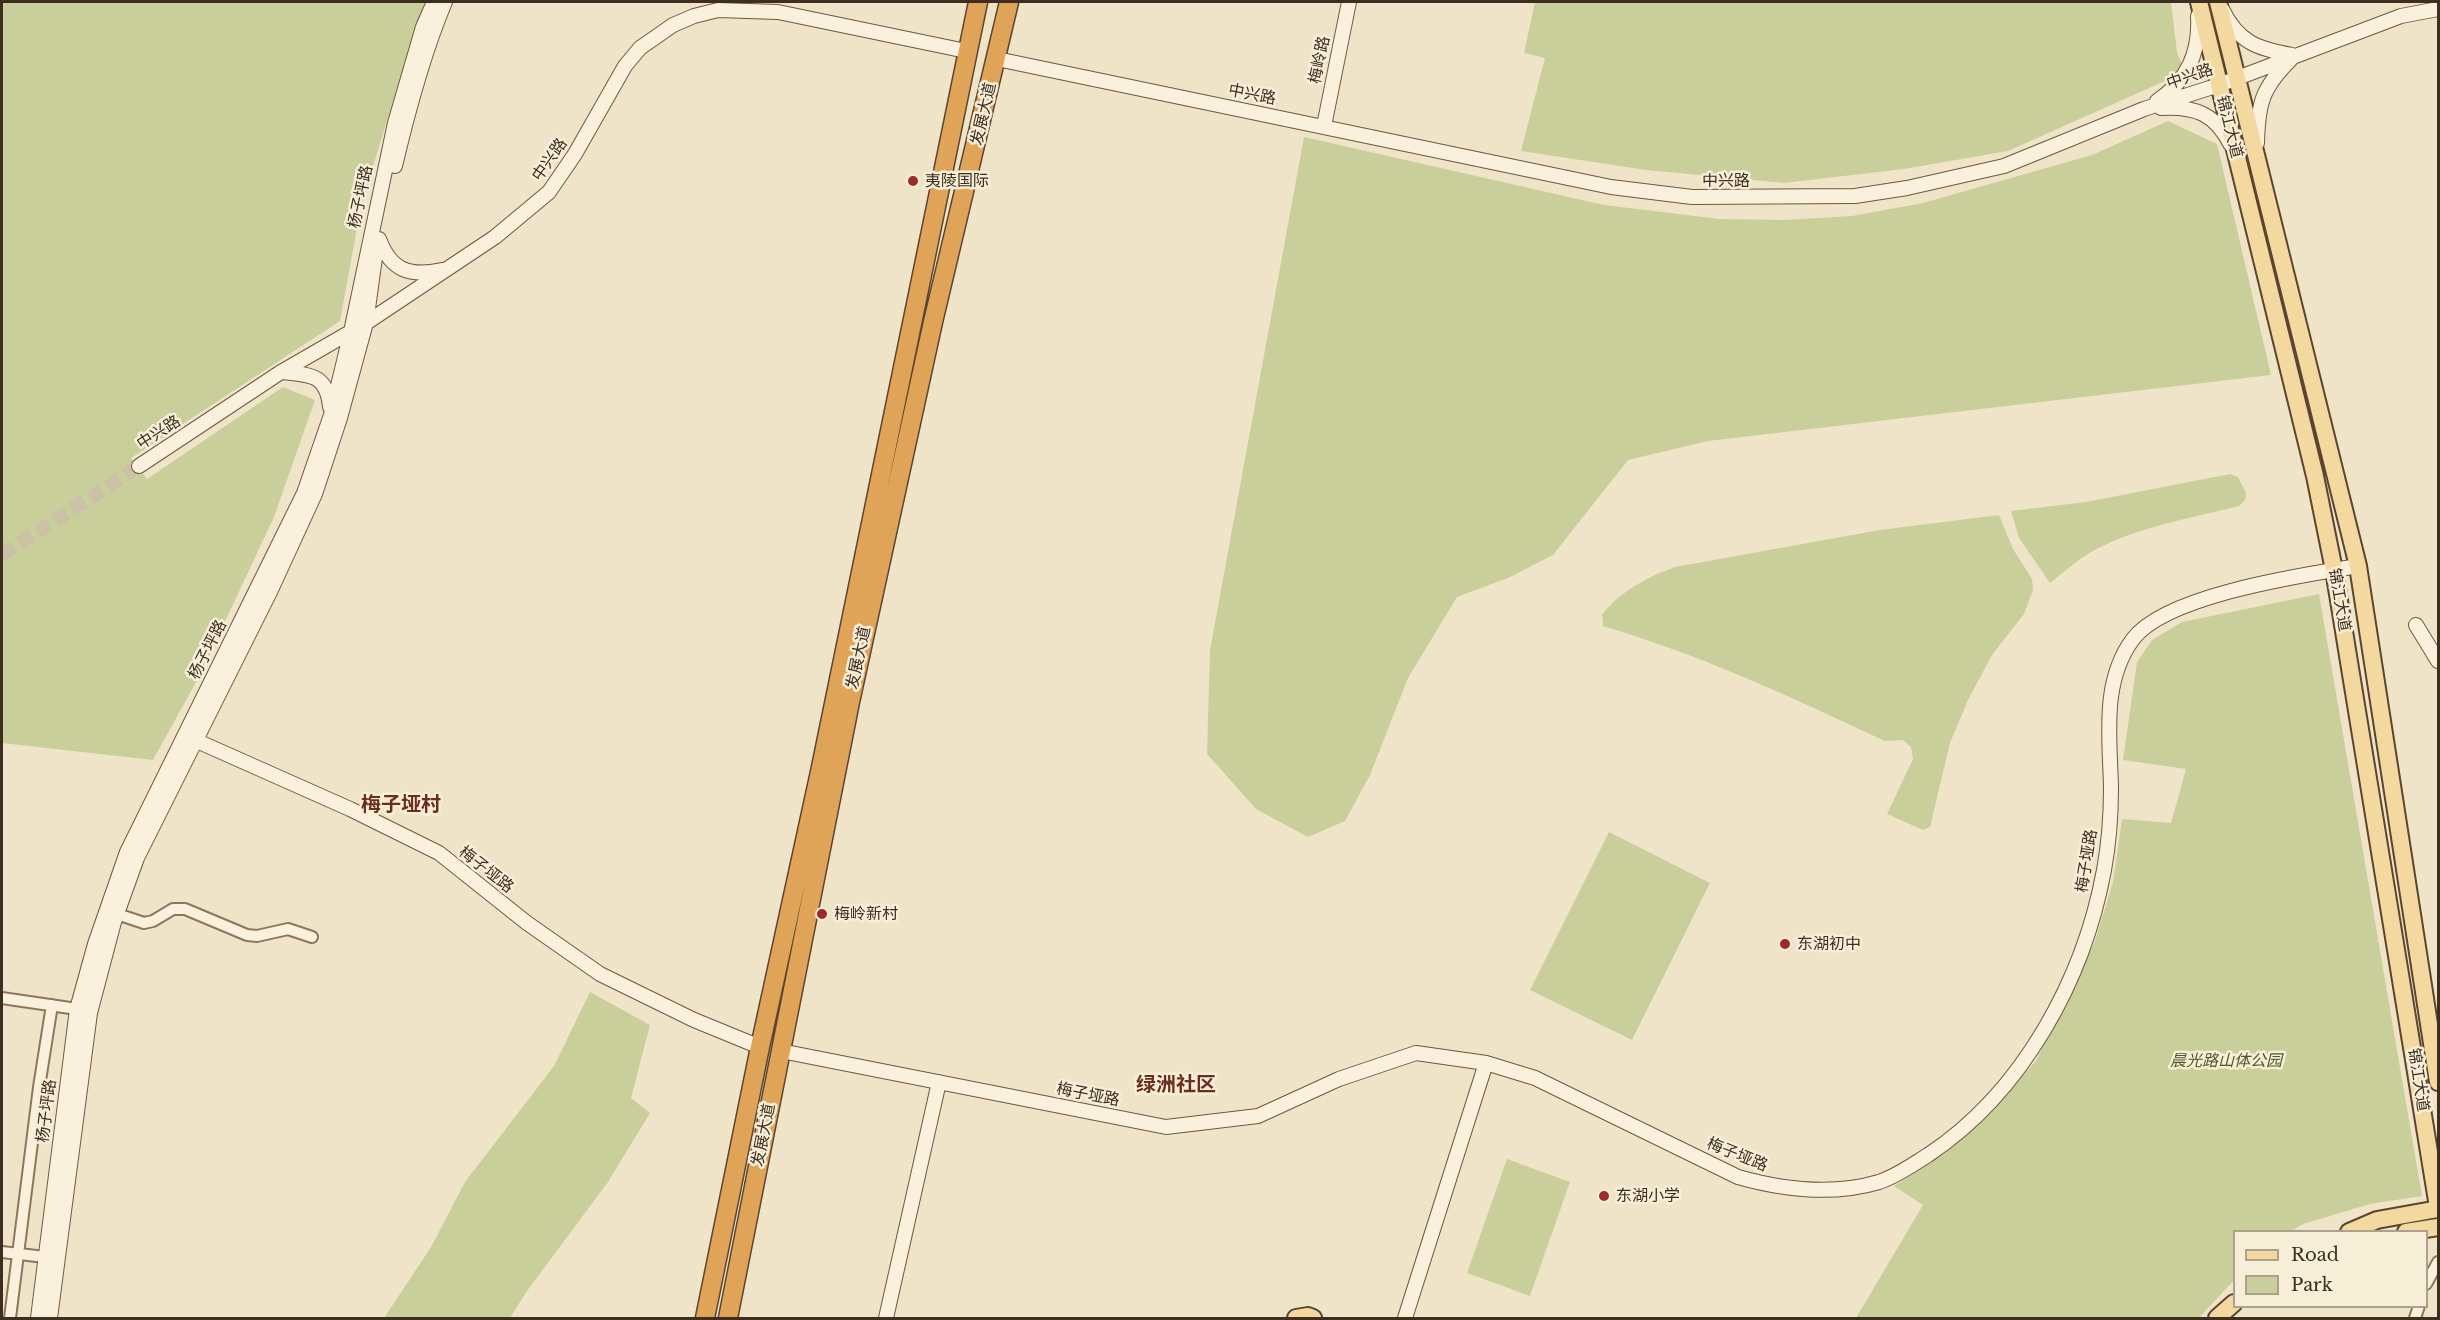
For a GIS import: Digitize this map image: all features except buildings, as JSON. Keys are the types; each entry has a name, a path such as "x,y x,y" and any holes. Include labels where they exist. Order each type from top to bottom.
{"highway":[{"name":"发展大道","path":"705,1318 760,1047 823,760 966,51 978,2"},
{"name":"发展大道","path":"728,1318 850,702 933,322 1009,2"}],"main road":[{"name":"杨子坪路","path":"374,236 395,123 423,27 434,2"},
{"name":"杨子坪路","path":"38,1318 77,1009 95,944 127,852 189,737 304,493 331,415 374,236 403,129 436,24 446,2"},
{"name":"梅岭路","path":"1324,126 1349,2"},
{"path":"2144,110 2166,95 2191,66 2199,30 2198,2"},
{"name":"锦江大道","path":"2198,2 2315,476 2334,570 2439,1208"},
{"path":"2218,2 2245,40 2263,50 2295,56"},
{"name":"锦江大道","path":"2218,2 2358,566 2439,1082"},
{"name":"中兴路","path":"139,466 281,372 366,323 495,237 549,192 575,154 625,66 640,48 657,35 694,16 718,10 779,7 966,51"},
{"name":"中兴路","path":"997,59 1611,187 1692,197 1855,196 1907,188 2004,166 2144,110 2401,16 2439,9"},
{"path":"2257,154 2260,102 2276,73 2295,56"},
{"path":"2144,110 2171,107 2190,109 2204,114 2220,126 2237,157"},
{"path":"374,236 384,252 403,270 414,274 449,268"},
{"path":"50,1318 90,1012 117,914 137,858 189,737 270,592 315,494 340,418 366,323 374,236"},
{"path":"281,372 317,378 324,384 329,396 331,415"},
{"name":"梅子垭路","path":"781,1051 1166,1127 1258,1116 1339,1079 1416,1053 1486,1063 1535,1078 1738,1177 1798,1190 1827,1191 1879,1182 1899,1174 1946,1143 2000,1090 2046,1026 2077,965 2094,916 2109,832 2109,721 2114,677 2134,637 2146,626 2187,604 2245,588 2358,566"},
{"path":"2416,625 2439,661"},
{"name":"梅子垭路","path":"189,737 350,809 439,854 527,923 600,974 694,1020 760,1047"},
{"path":"1405,1318 1486,1063"},
{"path":"886,1318 939,1082"},
{"path":"2354,1230 2377,1220 2439,1208"},
{"path":"2419,1230 2439,1227"},
{"path":"2217,1318 2233,1304"},
{"path":"1296,1318 1308,1316 1313,1318"}],"street":[{"path":"117,914 144,923 153,921 173,909 185,909 246,935 257,936 288,928 312,937"},
{"path":"2,998 77,1009"},
{"path":"10,1318 39,1087 52,1005"},
{"path":"2,1252 45,1257"},
{"path":"2428,1280 2430,1273 2439,1262"}],"green space":[{"path":"2,2 426,2 416,26 361,206 340,321 131,458 147,479 283,387 315,400 274,517 201,673 153,760 2,743"},
{"path":"1535,2 2171,2 2177,52 2185,72 2008,151 1904,169 1784,183 1646,170 1521,151 1545,58 1524,53"},
{"path":"2168,121 2217,144 2271,375 1708,441 1628,460 1553,555 1508,578 1457,597 1408,678 1370,775 1345,821 1308,837 1256,809 1207,754 1210,650 1304,137 1604,205 1720,219 1784,220 1852,216 1923,203 2092,155"},
{"path":"2230,474 2238,477 2246,493 2245,500 2239,506 2163,524 2125,536 2086,555 2050,583 2019,538 2011,511 2086,502"},
{"path":"1999,515 2013,549 2032,579 2033,590 2024,614 1992,655 1968,700 1950,743 1930,827 1923,830 1887,814 1913,759 1911,747 1903,740 1885,741 1781,693 1711,664 1603,626 1602,615 1617,599 1645,580 1675,567 1880,530"},
{"name":"晨光路山体公园","path":"2319,594 2422,1196 2370,1204 2303,1224 2293,1230 2233,1230 2233,1281 2199,1318 1856,1318 1923,1205 1894,1186 1924,1167 1975,1125 2036,1061 2095,941 2113,882 2122,819 2171,823 2186,769 2123,760 2137,662 2152,640 2182,622"},
{"path":"1609,832 1710,883 1632,1040 1530,990"},
{"path":"590,992 650,1025 631,1098 650,1113 608,1182 527,1291 510,1318 384,1318 431,1247 465,1182 554,1066"},
{"path":"1507,1159 1570,1182 1530,1296 1467,1273"}],"tunnel":[{"path":"2,555 139,466"}],"place":[{"name":"夷陵国际","path":"913,181"},
{"name":"梅岭新村","path":"822,914"},
{"name":"东湖初中","path":"1785,944"},
{"name":"东湖小学","path":"1604,1196"}],"district":[{"name":"梅子垭村","path":"401,805"},
{"name":"绿洲社区","path":"1176,1085"}]}
